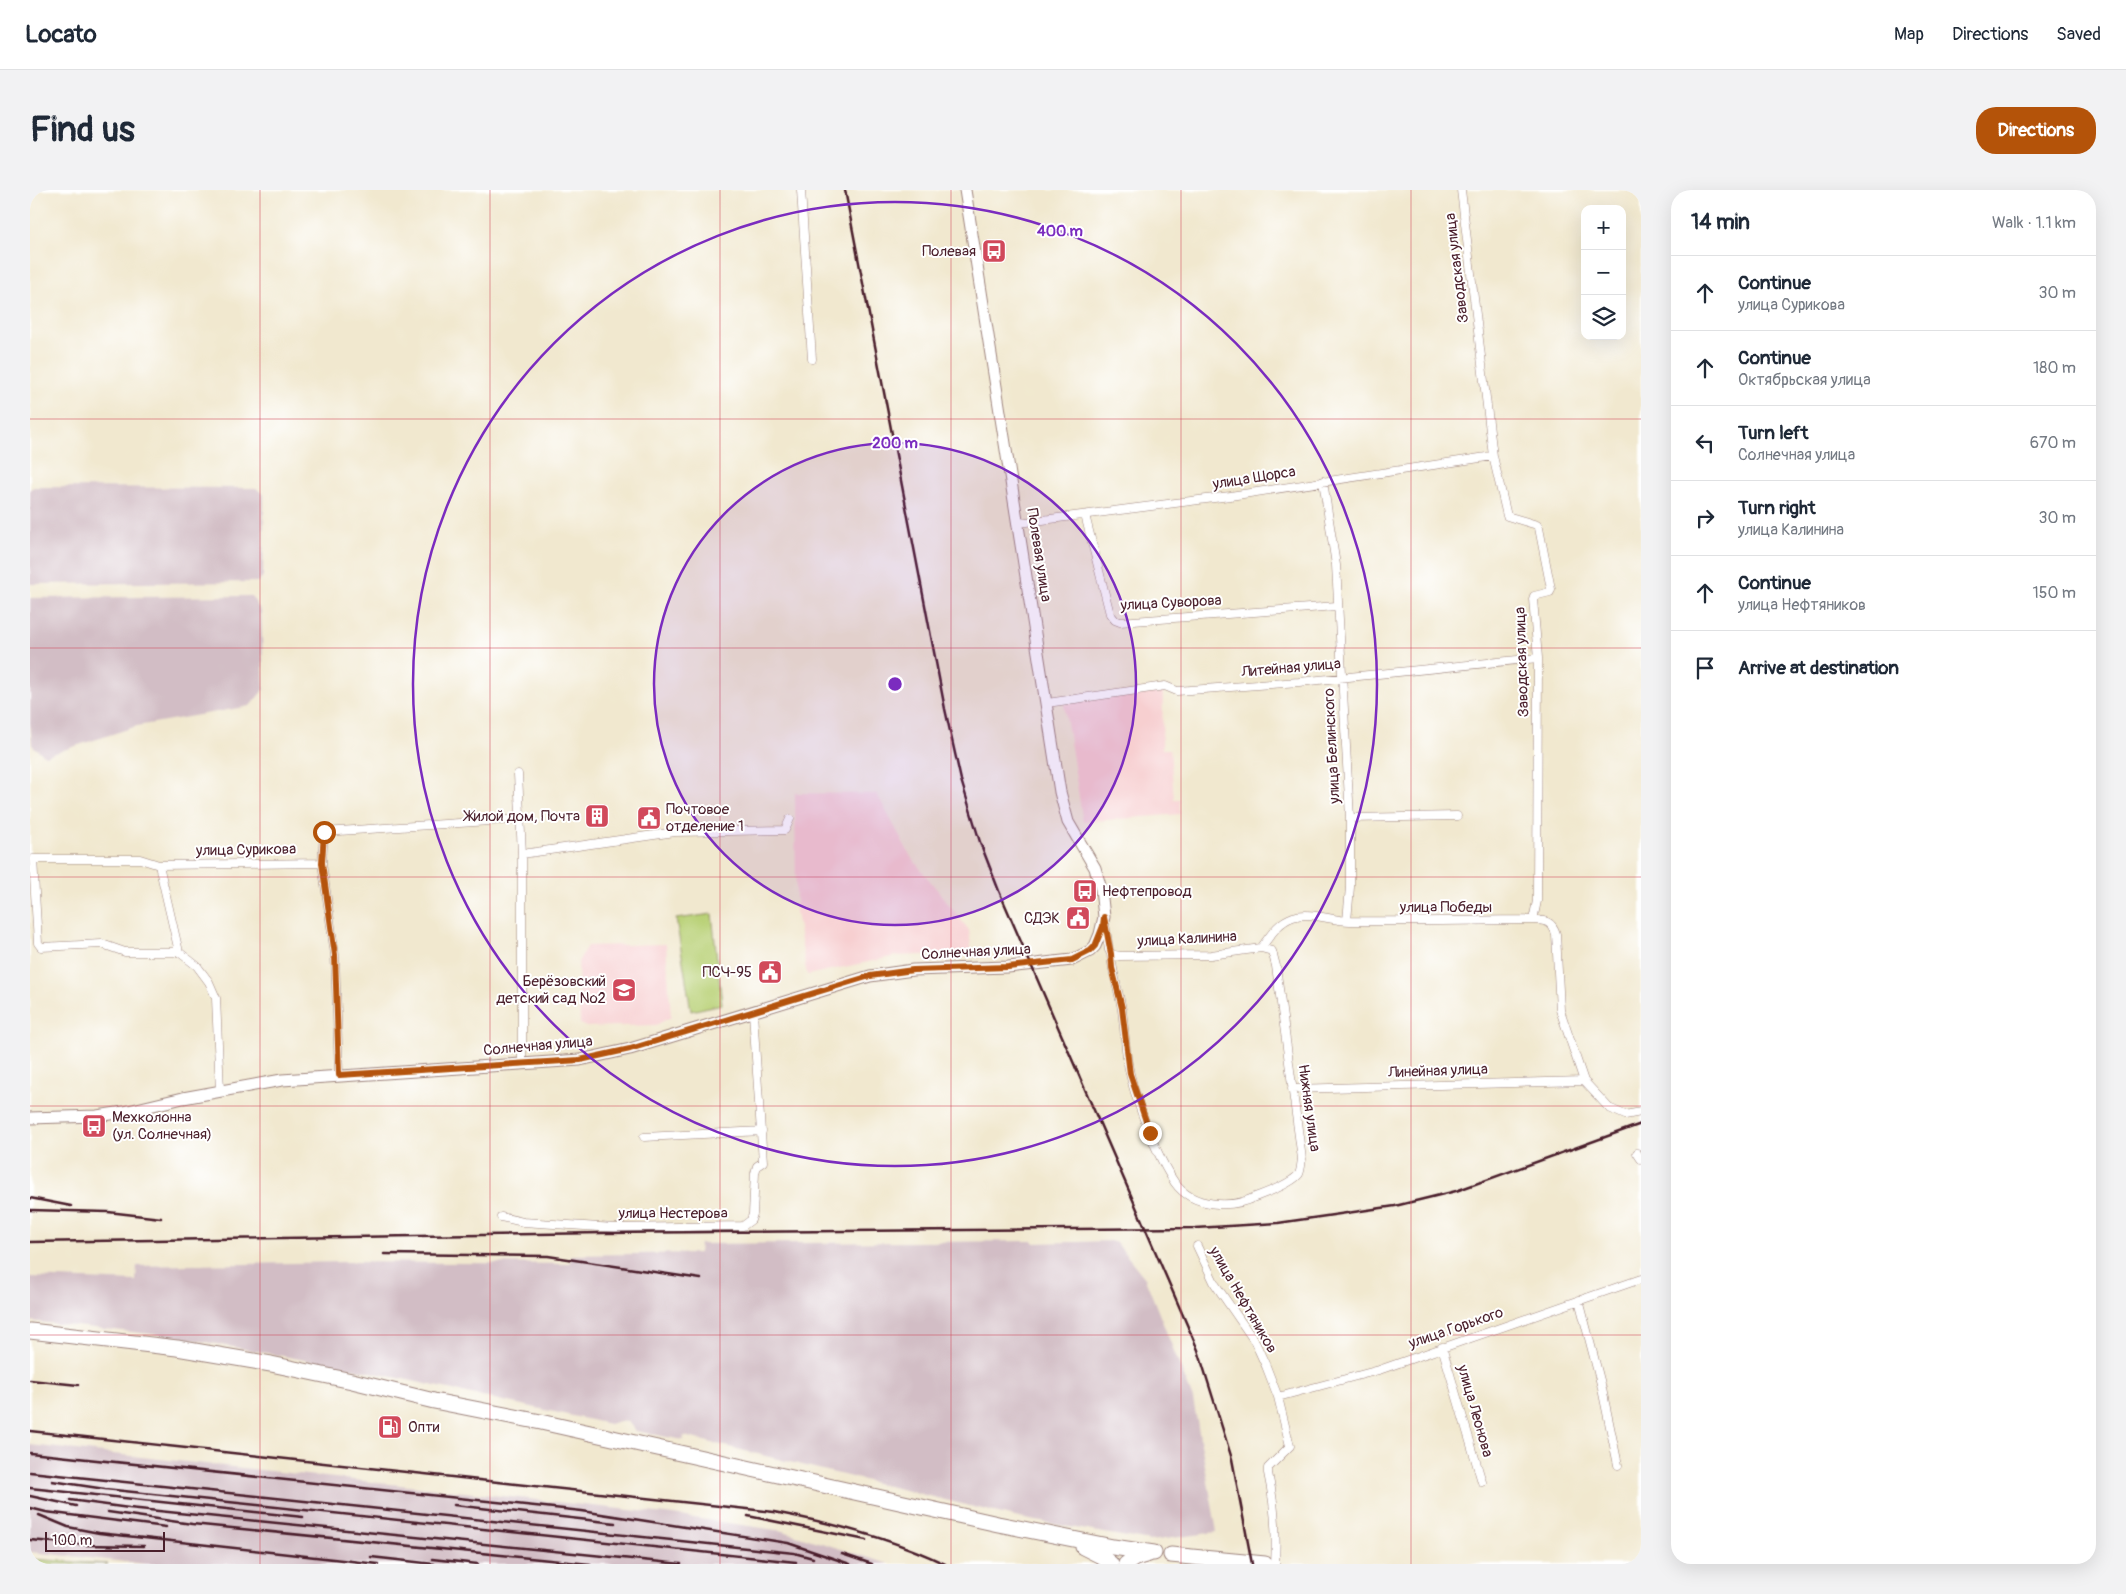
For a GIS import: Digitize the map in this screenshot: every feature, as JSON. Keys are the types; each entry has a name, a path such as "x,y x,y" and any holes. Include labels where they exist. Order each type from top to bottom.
{"highway":[{"path":"30,1331 177,1348 270,1364 352,1381 434,1402 541,1422 1046,1534 1154,1553 1265,1564"},
{"path":"1046,1534 1081,1546 1102,1556 1111,1564"},
{"path":"1126,1564 1134,1558 1154,1553"},
{"path":"1171,1555 1185,1564"}],"street":[{"path":"801,190 812,359"},
{"name":"Полевая улица","path":"965,190 1064,808 1072,828 1095,868 1101,889 1104,917"},
{"name":"Заводская улица","path":"1461,190 1493,456 1508,516 1537,525 1540,528 1551,589 1550,592 1534,596 1533,599 1538,658 1537,901 1533,920"},
{"name":"улица Щорса","path":"1019,523 1084,516 1493,456"},
{"name":"улица Белинского","path":"1324,481 1336,565 1350,818 1350,887 1347,921"},
{"name":"улица Суворова","path":"1084,516 1110,614 1115,620 1120,622 1338,606"},
{"name":"Литейная улица","path":"1047,703 1165,686 1177,691 1538,658"},
{"path":"518,774 522,854 522,1064"},
{"path":"1350,818 1457,816"},
{"path":"339,1075 335,955 322,863 324,832 520,819"},
{"path":"522,854 675,832 785,830 790,819"},
{"name":"улица Сурикова","path":"179,952 124,952 102,944 41,947 38,943 33,859 140,859 159,865 322,863"},
{"path":"159,865 179,952 201,971 209,982 216,998 220,1091"},
{"path":"1261,948 1278,926 1291,918 1307,915 1347,921"},
{"path":"1104,917 1111,954"},
{"name":"Солнечная улица","path":"30,1118 98,1116 282,1080 580,1060 622,1051 753,1013 870,976 913,970 1008,967 1072,960 1090,951 1095,946 1103,926 1104,917"},
{"name":"улица Победы","path":"1347,921 1545,920 1554,926 1560,1010 1584,1081"},
{"name":"улица Калинина","path":"1111,954 1119,956 1211,955 1261,948"},
{"name":"Нижняя улица","path":"1111,954 1112,968 1122,1008 1130,1074 1150,1133 1176,1183 1183,1191 1214,1205 1246,1202 1298,1174 1302,1159 1276,966 1272,951 1261,948"},
{"name":"улица Нестерова","path":"501,1217 523,1222 615,1228 743,1226 751,1220 755,1173 757,1166 763,1162 753,1013"},
{"path":"1584,1081 1609,1108 1626,1115 1641,1112"},
{"name":"Линейная улица","path":"1292,1089 1584,1081"},
{"path":"644,1137 762,1131"},
{"name":"улица Нефтяников","path":"1197,1246 1215,1284 1254,1342 1278,1397 1290,1446 1268,1468 1275,1503 1275,1564"},
{"name":"улица Горького","path":"1278,1397 1379,1370 1641,1279"},
{"path":"1579,1300 1601,1384 1618,1465"},
{"name":"улица Леонова","path":"1442,1347 1482,1482"}],"shaded area":[{"path":"34,487 256,488 264,495 263,576 258,582 30,584 30,489"},
{"path":"251,596 261,611 264,689 250,706 137,726 45,756 32,745 30,723 30,598"},
{"path":"1163,689 1162,749 1170,749 1174,799 1180,799 1180,814 1083,822 1064,704"},
{"path":"795,793 877,794 911,857 969,930 972,953 896,956 807,975 796,912"},
{"name":"Берёзовский детский сад №2","path":"666,944 671,1017 656,1025 586,1027 580,1024 578,962 587,946"},
{"path":"1033,1241 1034,1243 1115,1241 1145,1278 1193,1399 1217,1532 1150,1541 1019,1518 684,1436 683,1440 636,1431 628,1422 619,1421 609,1424 371,1372 178,1337 30,1321 30,1277 136,1281 137,1266 344,1262 569,1264 572,1255 699,1253 700,1244"},
{"path":"30,1445 666,1514 783,1531 889,1564 146,1564 30,1552"}],"green space":[{"path":"712,914 722,1004 691,1011 676,919"},
{"path":"30,1559 108,1564 30,1564"}],"railway":[{"path":"845,190 945,709 961,780 980,842 999,891 1198,1350 1232,1459 1252,1564"},
{"path":"30,1242 604,1233 1196,1228 1278,1223 1395,1206 1456,1191 1641,1124"},
{"path":"30,1198 71,1206"},
{"path":"30,1210 108,1212 161,1218"},
{"path":"384,1254 548,1256 701,1279"},
{"path":"30,1380 78,1385"},
{"path":"30,1431 774,1512 861,1532 904,1546 945,1564"},
{"path":"30,1453 582,1511 788,1543 850,1564"},
{"path":"30,1472 794,1553 813,1558"},
{"path":"52,1481 105,1489 796,1562"},
{"path":"30,1488 303,1517"},
{"path":"30,1496 76,1506"},
{"path":"70,1500 129,1508 681,1564"},
{"path":"454,1505 615,1523"},
{"path":"30,1508 46,1512 166,1527"},
{"path":"108,1512 192,1524 590,1564"},
{"path":"39,1515 68,1527 99,1533 378,1564"},
{"path":"748,1516 866,1540"},
{"path":"30,1540 87,1545 144,1546"},
{"path":"842,1554 872,1564"},
{"path":"371,1557 434,1564"},
{"path":"432,1559 478,1564"}],"place":[{"name":"Полевая","path":"994,251"},
{"name":"Жилой дом, Почта","path":"597,816"},
{"name":"Почтовое отделение 1","path":"649,818"},
{"name":"Нефтепровод","path":"1085,891"},
{"name":"СДЭК","path":"1078,918"},
{"name":"ПСЧ-95","path":"770,972"},
{"name":"Берёзовский детский сад №2","path":"624,990"},
{"name":"Мехколонна (ул. Солнечная)","path":"94,1126"},
{"name":"Опти","path":"390,1427"}],"route":[{"path":"324,832 322,863 335,955 339,1075 580,1060 630,1049 870,976 938,968 1008,967 1072,960 1090,951 1095,946 1103,926 1104,917 1112,968 1122,1008 1130,1074 1150,1133"}]}
